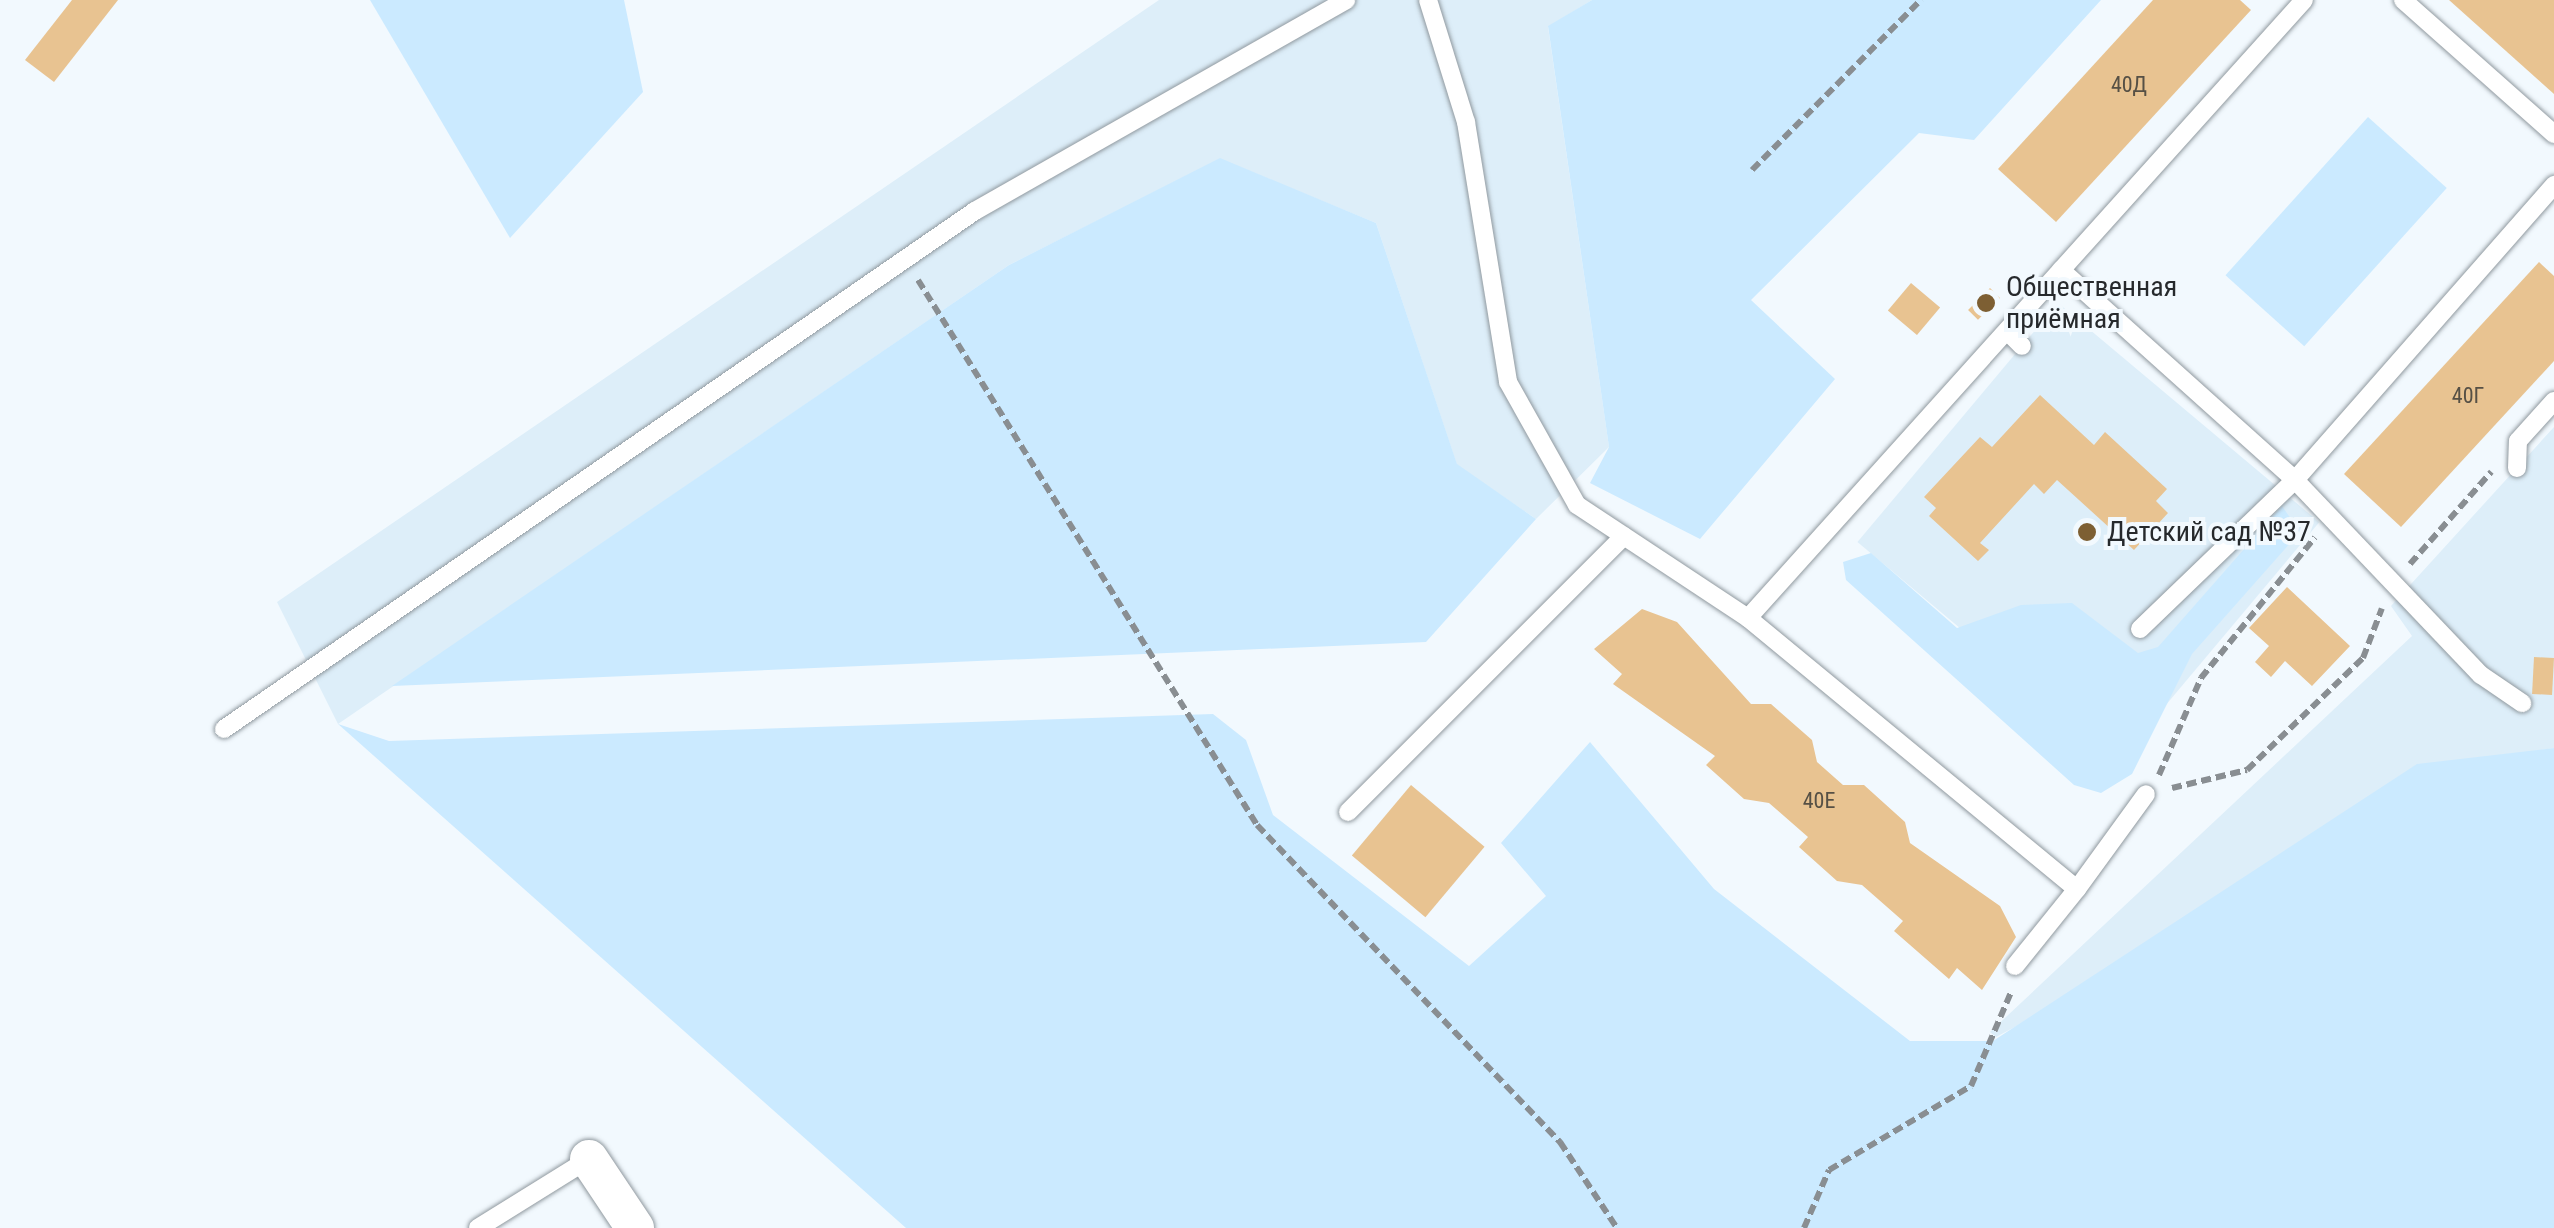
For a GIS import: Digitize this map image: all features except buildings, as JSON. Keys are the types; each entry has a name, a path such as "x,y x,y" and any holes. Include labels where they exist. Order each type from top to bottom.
{"street":[{"path":"589,1158 635,1228"}],"lane":[{"path":"224,729 905,259 1346,0"},
{"path":"1428,0 1466,122 1508,382 1577,505 1748,618 2078,888"},
{"path":"1748,618 2304,0"},
{"path":"2403,0 2554,134"},
{"path":"2140,630 2296,480 2552,193"},
{"path":"2061,270 2296,480 2481,674 2522,703"},
{"path":"2006,330 2022,346"},
{"path":"2517,468 2518,441 2554,401"},
{"path":"1348,812 1624,536"},
{"path":"2014,966 2078,888 2146,794"},
{"path":"478,1228 589,1158"}],"path":[{"path":"1752,170 1920,0"},
{"path":"905,259 1256,826 1560,1142 1617,1228"},
{"path":"2146,794 2247,770 2363,658 2396,581 2518,441"},
{"path":"2146,794 2201,678 2333,518"},
{"path":"1804,1228 1829,1170 1972,1086 2010,1001 2014,966"}],"shaded area":[{"path":"370,0 624,0 643,92 510,238"},
{"path":"1159,0 1592,0 1548,27 1609,447 1536,519 1457,465 1376,223 1220,159 1009,265 338,724 277,602"},
{"path":"1592,0 2101,0 1974,140 1919,133 1751,300 1835,379 1700,539 1590,483 1609,447 1548,26"},
{"path":"2368,117 2447,188 2304,346 2225,275"},
{"path":"1220,158 1376,223 1457,464 1536,519 1426,642 392,686 1009,265"},
{"name":"Детский сад №37","path":"2058,303 2319,522 2119,761 1857,542"},
{"path":"2554,427 2554,748 2530,752 1996,1037 1990,1032 2412,636 2391,606"},
{"path":"2282,506 2297,528 2292,541 2192,654 2132,774 2101,793 2074,785 1846,580 1843,562 1871,553 1957,628 2021,605 2072,603 2138,653 2158,647"},
{"path":"1213,714 1246,740 1273,815 1469,966 1546,896 1501,843 1590,742 1714,889 1910,1041 1993,1041 2417,764 2554,748 2554,1228 906,1228 338,724 389,741"}],"place":[{"name":"Общественная приёмная","path":"1986,303"},
{"name":"Детский сад №37","path":"2087,532"}]}
